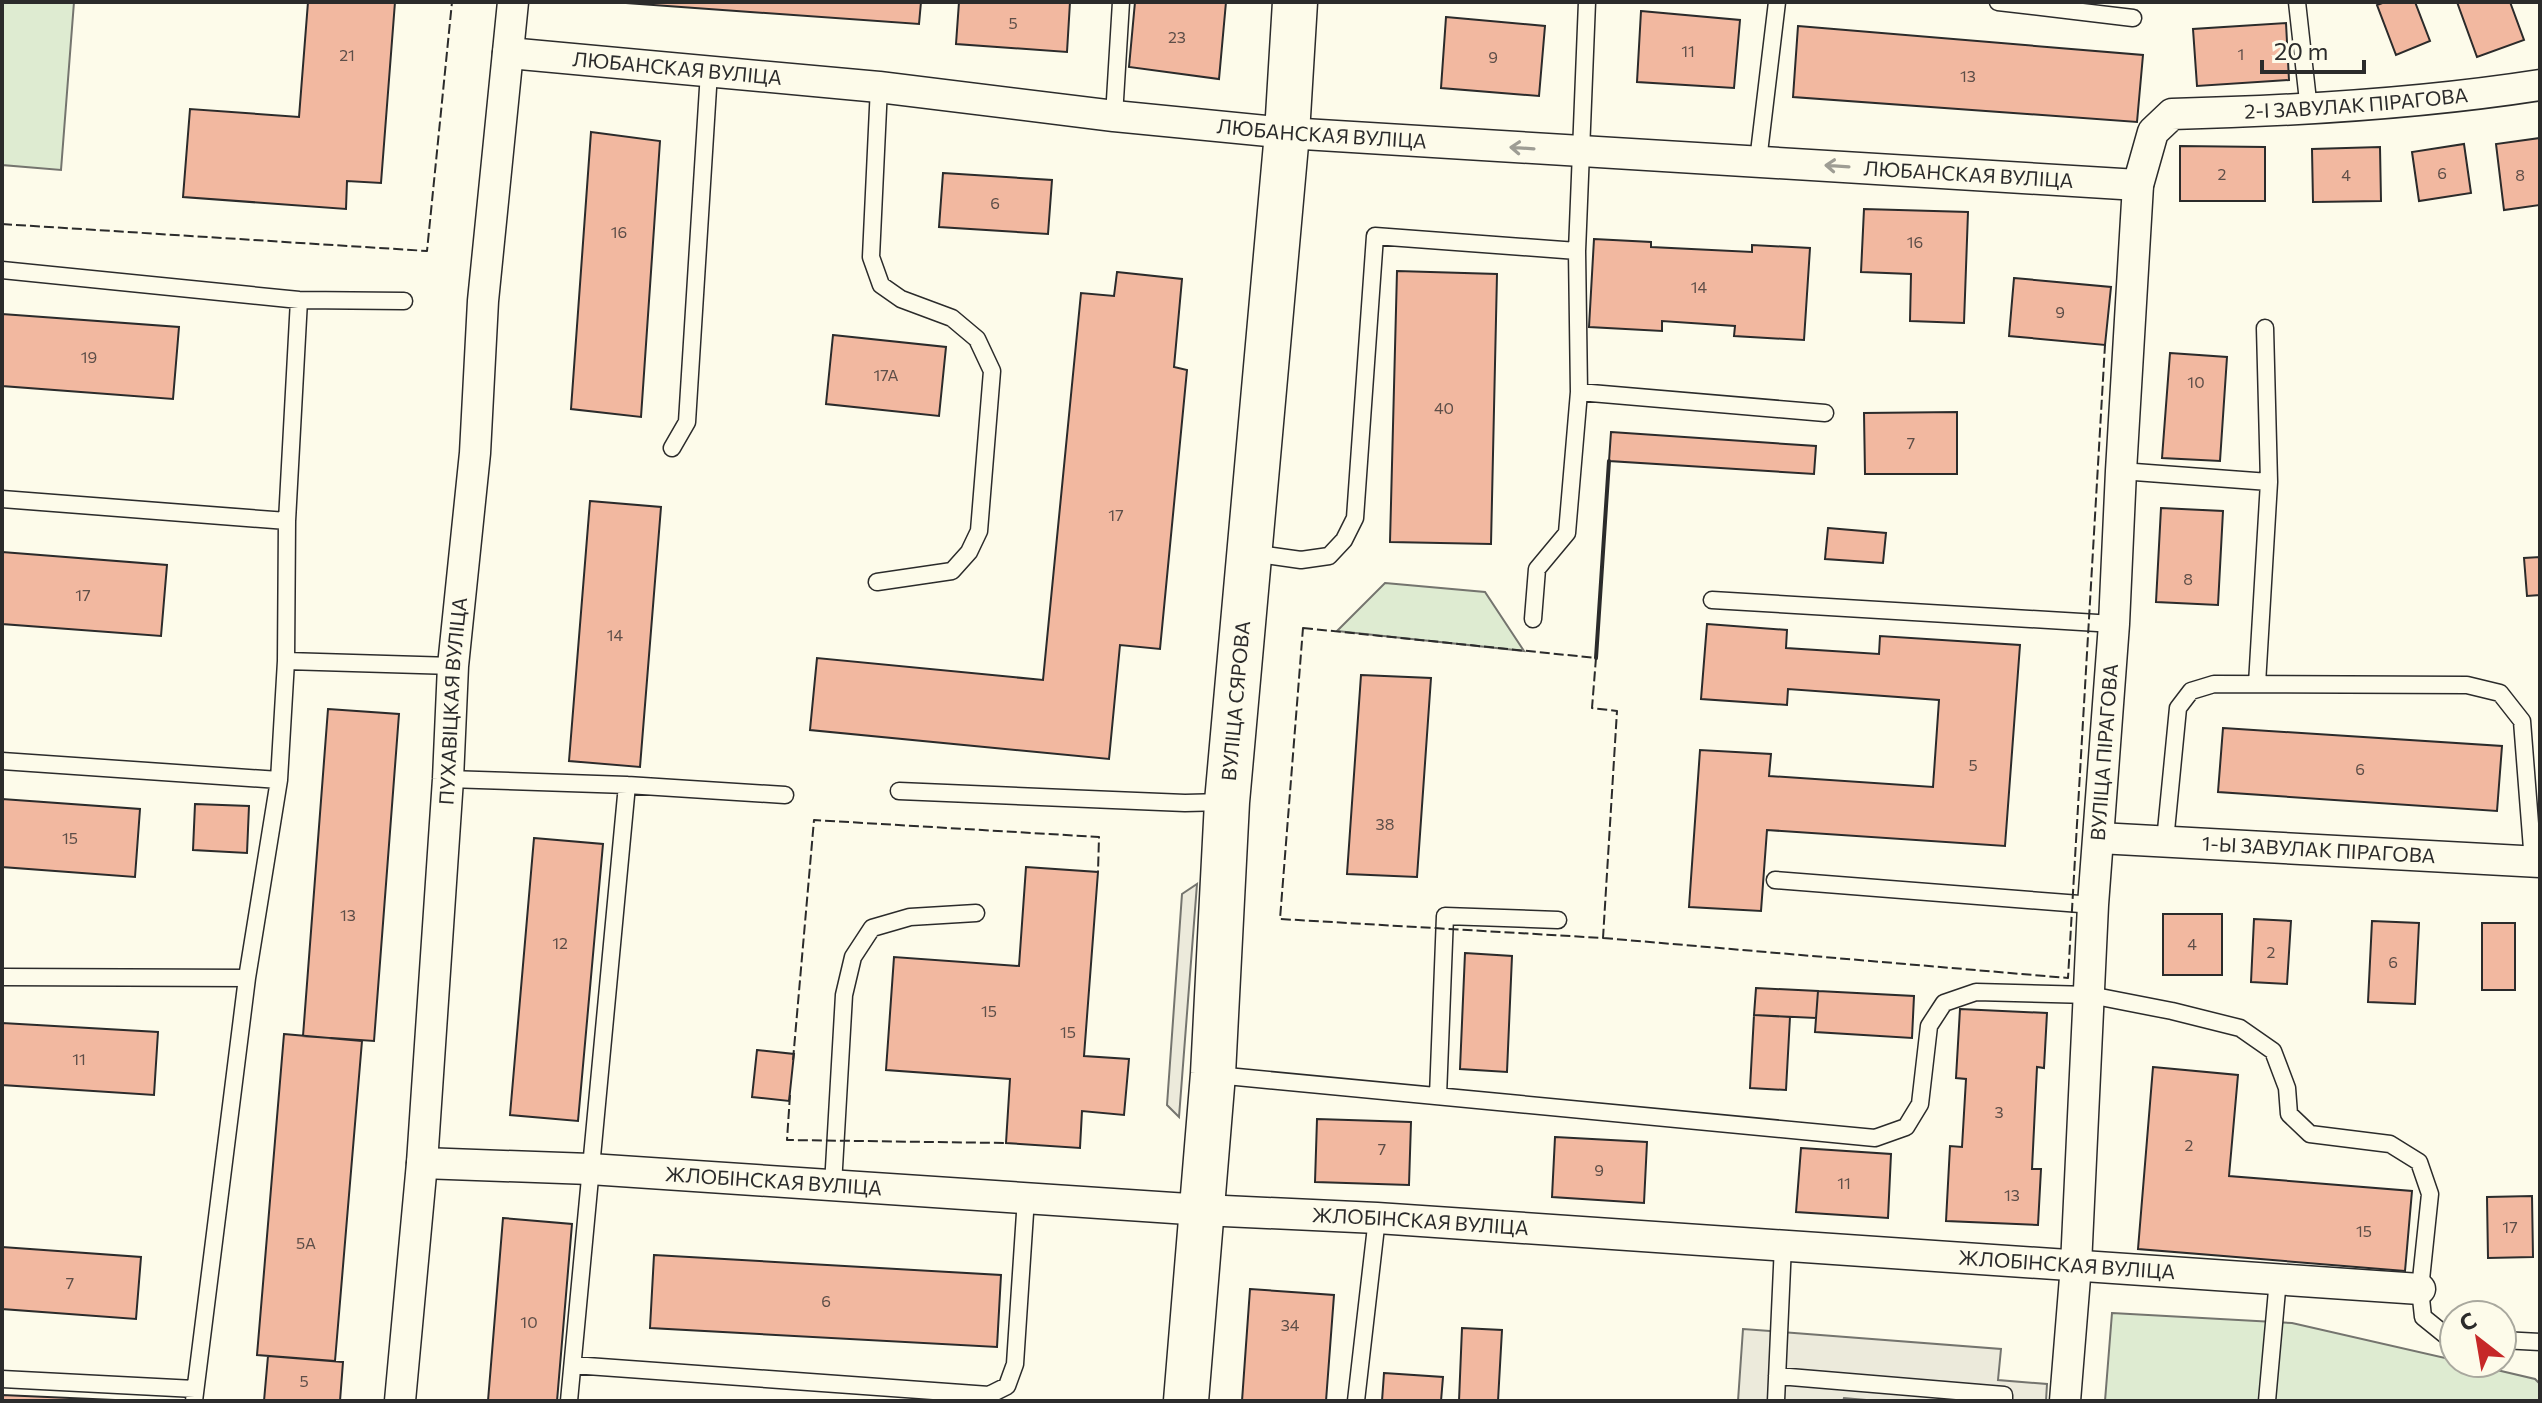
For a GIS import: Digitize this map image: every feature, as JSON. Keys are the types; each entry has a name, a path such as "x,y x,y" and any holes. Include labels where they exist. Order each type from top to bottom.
{"street":[{"name":"ПУХАВІЦКАЯ ВУЛІЦА","path":"400,1401 422,1163 453,666 475,453 483,301 513,2"},
{"name":"ВУЛІЦА СЯРОВА","path":"1186,1401 1213,1074 1227,802 1287,133 1295,2"},
{"name":"ЛЮБАНСКАЯ ВУЛІЦА","path":"508,53 879,87 1114,116 1287,133 2138,185"},
{"name":"2-І ЗАВУЛАК ПІРАГОВА","path":"2172,114 2309,110 2540,85"},
{"name":"ВУЛІЦА ПІРАГОВА","path":"2065,1401 2076,1265 2093,905 2114,624 2138,185 2153,132 2172,114"},
{"name":"1-Ы ЗАВУЛАК ПІРАГОВА","path":"2099,838 2537,862"},
{"name":"ЖЛОБІНСКАЯ ВУЛІЦА","path":"422,1163 590,1169 1203,1210 1377,1218 2420,1289"}],"lane":[{"path":"1114,116 1121,2"},
{"path":"1533,619 1537,569 1567,533 1579,392 1579,152 1587,2"},
{"path":"1758,161 1777,2"},
{"path":"1998,2 2133,18"},
{"path":"2297,2 2309,110"},
{"path":"672,448 687,422 709,72"},
{"path":"877,582 952,571 969,552 979,531 992,371 977,339 952,318 901,299 881,285 871,257 879,87"},
{"path":"1249,553 1301,560 1329,556 1344,540 1355,518 1375,236 1577,251"},
{"path":"2,270 299,300 404,301"},
{"path":"2,1379 195,1395 247,978 279,780 286,661 287,521 299,300"},
{"path":"2257,684 2269,482 2265,328"},
{"path":"1579,392 1825,413"},
{"path":"2121,471 2269,482"},
{"path":"2,499 287,521"},
{"path":"1712,600 2114,624"},
{"path":"286,661 453,666"},
{"path":"2165,841 2178,708 2191,691 2214,684 2467,685 2500,693 2522,721 2537,862"},
{"path":"2,761 279,780"},
{"path":"448,779 627,785 785,795"},
{"path":"569,1401 627,785"},
{"path":"899,791 1185,803 1227,802"},
{"path":"1775,880 2093,905"},
{"path":"833,1185 844,995 853,957 872,928 910,917 976,913"},
{"path":"1438,1096 1445,916 1558,920"},
{"path":"2,977 247,978"},
{"path":"1213,1074 1875,1138 1906,1127 1920,1104 1929,1026 1944,1003 1976,992 2090,995 2172,1011 2240,1028 2273,1051 2287,1088 2289,1114 2310,1134 2390,1144 2419,1162 2430,1194 2420,1289 2423,1317 2438,1329"},
{"path":"573,1365 989,1395 1007,1386 1015,1364 1026,1198"},
{"path":"1356,1401 1377,1218"},
{"path":"1776,1401 1783,1245"},
{"path":"2267,1401 2278,1279"},
{"path":"2518,1341 2540,1342"},
{"path":"1777,1376 2004,1395 2004,1401"}],"green space":[{"path":"2,2 74,2 61,170 2,165"},
{"path":"1385,583 1485,592 1524,651 1337,631"},
{"path":"2112,1313 2292,1323 2438,1356 2438,1379 2518,1379 2518,1375 2535,1379 2540,1384 2540,1401 2105,1401"}],"shaded area":[{"path":"1197,884 1179,1117 1167,1105 1182,894"},
{"path":"1743,1329 2001,1349 1998,1380 2047,1384 2046,1401 1878,1401 1844,1398 1843,1401 1738,1401"}],"building":[{"path":"308,2 395,2 381,183 347,181 346,209 183,197 190,109 299,117"},
{"path":"612,2 921,2 919,24"},
{"path":"959,2 1070,2 1067,52 956,44"},
{"path":"1135,2 1226,2 1219,79 1129,67"},
{"path":"2415,2 2430,41 2396,55 2377,5"},
{"path":"2457,2 2510,2 2524,40 2477,57"},
{"path":"1641,11 1740,20 1734,88 1637,82"},
{"path":"1446,17 1545,26 1539,96 1441,88"},
{"path":"2286,23 2289,80 2197,86 2193,29"},
{"path":"1798,26 2143,55 2137,122 1793,97"},
{"path":"591,132 660,141 641,417 571,409"},
{"path":"2540,138 2540,205 2504,210 2496,144"},
{"path":"2464,144 2471,193 2419,201 2412,152"},
{"path":"2180,146 2265,147 2265,201 2180,201"},
{"path":"2380,147 2381,201 2313,202 2312,149"},
{"path":"943,173 1052,180 1048,234 939,227"},
{"path":"1864,209 1968,212 1964,323 1910,321 1911,274 1861,272"},
{"path":"1594,239 1651,242 1651,247 1752,252 1752,245 1810,248 1804,340 1734,336 1735,326 1662,321 1662,331 1589,327"},
{"path":"1397,271 1497,274 1491,544 1390,542"},
{"path":"1117,272 1182,279 1174,367 1187,370 1160,649 1120,645 1109,759 810,730 817,658 1043,680 1081,293 1114,296"},
{"path":"2014,278 2111,287 2105,345 2009,336"},
{"path":"2,314 179,327 173,399 2,386"},
{"path":"833,335 946,347 939,416 826,404"},
{"path":"2170,353 2227,357 2220,461 2162,458"},
{"path":"1957,412 1957,474 1865,474 1864,413"},
{"path":"1611,432 1816,446 1814,474 1609,461"},
{"path":"590,501 661,507 640,767 569,761"},
{"path":"2161,508 2223,511 2218,605 2156,602"},
{"path":"1828,528 1886,533 1883,563 1825,559"},
{"path":"2,552 167,565 161,636 2,624"},
{"path":"2540,557 2540,595 2527,596 2524,558"},
{"path":"1707,624 1787,630 1786,648 1879,654 1880,636 2020,645 2005,846 1767,830 1761,911 1689,907 1700,750 1771,754 1769,776 1933,787 1939,700 1788,689 1787,705 1701,699"},
{"path":"1361,675 1431,678 1417,877 1347,874"},
{"path":"328,709 399,714 374,1041 303,1036"},
{"path":"2223,728 2502,746 2497,811 2218,792"},
{"path":"2,799 140,809 135,877 2,867"},
{"path":"195,804 249,806 247,853 193,850"},
{"path":"534,838 603,844 578,1121 510,1115"},
{"path":"1026,867 1098,872 1084,1056 1129,1059 1124,1115 1082,1111 1080,1148 1006,1143 1010,1079 886,1070 894,957 1019,966"},
{"path":"2163,914 2222,914 2222,975 2163,975"},
{"path":"2254,919 2291,921 2287,984 2251,982"},
{"path":"2372,921 2419,923 2415,1004 2368,1002"},
{"path":"2482,923 2515,923 2515,990 2482,990"},
{"path":"1465,953 1512,956 1507,1072 1460,1069"},
{"path":"1756,988 1818,991 1816,1018 1754,1015"},
{"path":"1818,991 1914,996 1912,1038 1815,1032"},
{"path":"1960,1009 2047,1013 2044,1068 2037,1067 2032,1169 2041,1169 2038,1225 1946,1221 1950,1146 1962,1147 1966,1079 1956,1078"},
{"path":"1754,1015 1790,1017 1786,1090 1750,1088"},
{"path":"2,1023 158,1032 154,1095 2,1085"},
{"path":"284,1034 362,1041 335,1361 257,1355"},
{"path":"757,1050 794,1054 789,1101 752,1097"},
{"path":"2153,1067 2238,1075 2229,1176 2412,1191 2405,1271 2138,1249"},
{"path":"1317,1119 1411,1122 1409,1185 1315,1182"},
{"path":"1555,1137 1647,1142 1644,1203 1552,1197"},
{"path":"1801,1148 1891,1154 1888,1218 1796,1212"},
{"path":"2532,1196 2533,1257 2488,1258 2487,1197"},
{"path":"503,1218 572,1224 557,1401 488,1401"},
{"path":"2,1247 141,1257 136,1319 2,1309"},
{"path":"654,1255 1001,1275 997,1347 650,1328"},
{"path":"1250,1289 1334,1295 1326,1401 1242,1401"},
{"path":"1462,1328 1502,1330 1498,1401 1459,1401"},
{"path":"268,1356 343,1362 340,1401 264,1401"},
{"path":"1384,1373 1443,1377 1441,1401 1382,1401"},
{"path":"2,1395 138,1401 2,1401"}],"fence":[{"path":"2,224 427,251 452,2"},
{"path":"1603,938 2068,978 2105,345"},
{"path":"1303,628 1596,658 1592,708 1617,711 1603,938 1280,919 1303,628"},
{"path":"793,1060 814,820 1099,837 1098,872"},
{"path":"790,1095 787,1140 1006,1143"}],"wall":[{"path":"1596,658 1609,461"}]}
